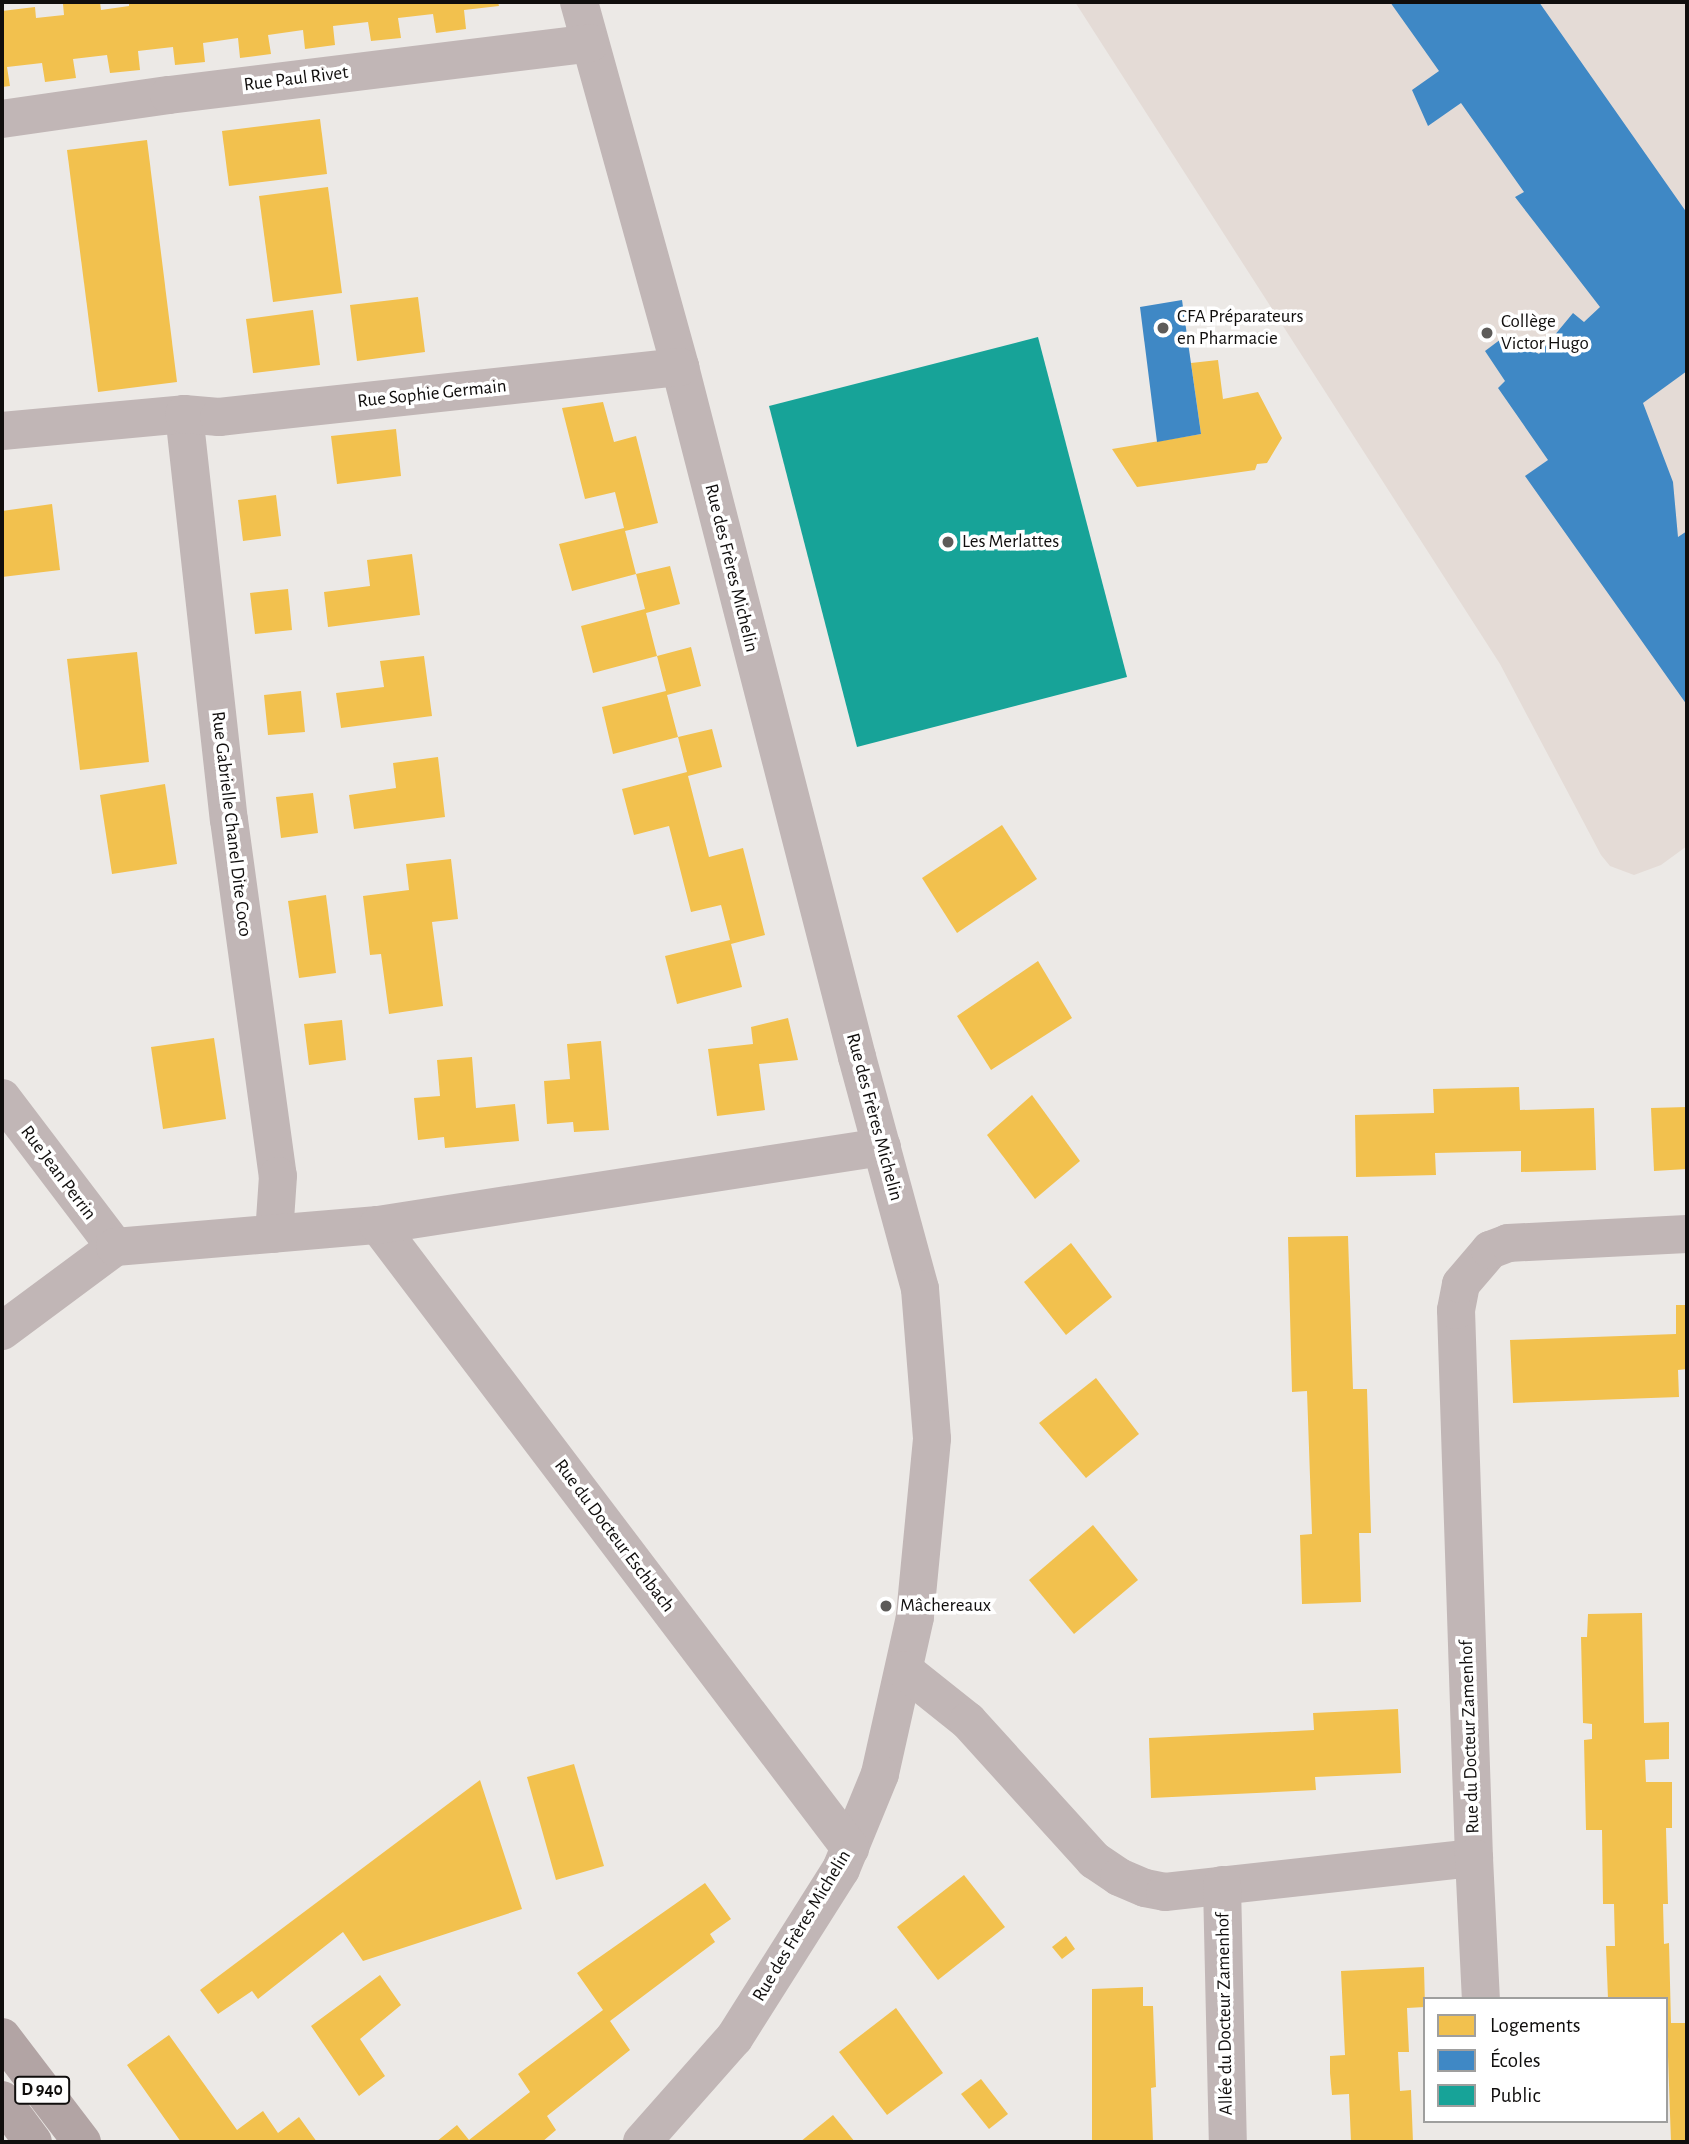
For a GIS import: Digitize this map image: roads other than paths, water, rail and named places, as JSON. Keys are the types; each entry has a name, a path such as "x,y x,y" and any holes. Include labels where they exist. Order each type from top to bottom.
{"main road":[{"name":"D 940","path":"2,2037 82,2142"},
{"name":"D 940","path":"2,2100 33,2142"}],"street":[{"name":"Rue des Frères Michelin","path":"579,2 680,367 920,1289 932,1439 915,1617 880,1774 850,1848 841,1869 734,2038 642,2142"},
{"name":"Rue Paul Rivet","path":"2,120 183,93 590,43"},
{"name":"Rue Sophie Germain","path":"2,431 184,414 219,417 680,367"},
{"name":"Rue Gabrielle Chanel Dite Coco","path":"184,414 229,820 278,1177 274,1234"},
{"name":"Rue Jean Perrin","path":"2,1098 115,1247"},
{"path":"2,1331 115,1247 378,1225 882,1147"},
{"name":"Rue du Docteur Eschbach","path":"378,1225 850,1848"},
{"name":"Rue du Docteur Zamenhof","path":"904,1670 968,1721 1094,1860 1119,1877 1165,1892 1474,1858 1456,1310 1461,1284 1490,1250 1508,1243 1687,1234"},
{"path":"1474,1858 1481,1997"},
{"name":"Allée du Docteur Zamenhof","path":"1222,1885 1228,2142"}],"place":[{"name":"CFA Préparateurs en Pharmacie","path":"1163,328"},
{"name":"Collège Victor Hugo","path":"1487,333"},
{"name":"Les Merlattes","path":"948,542"},
{"name":"Mâchereaux","path":"886,1606"}]}
